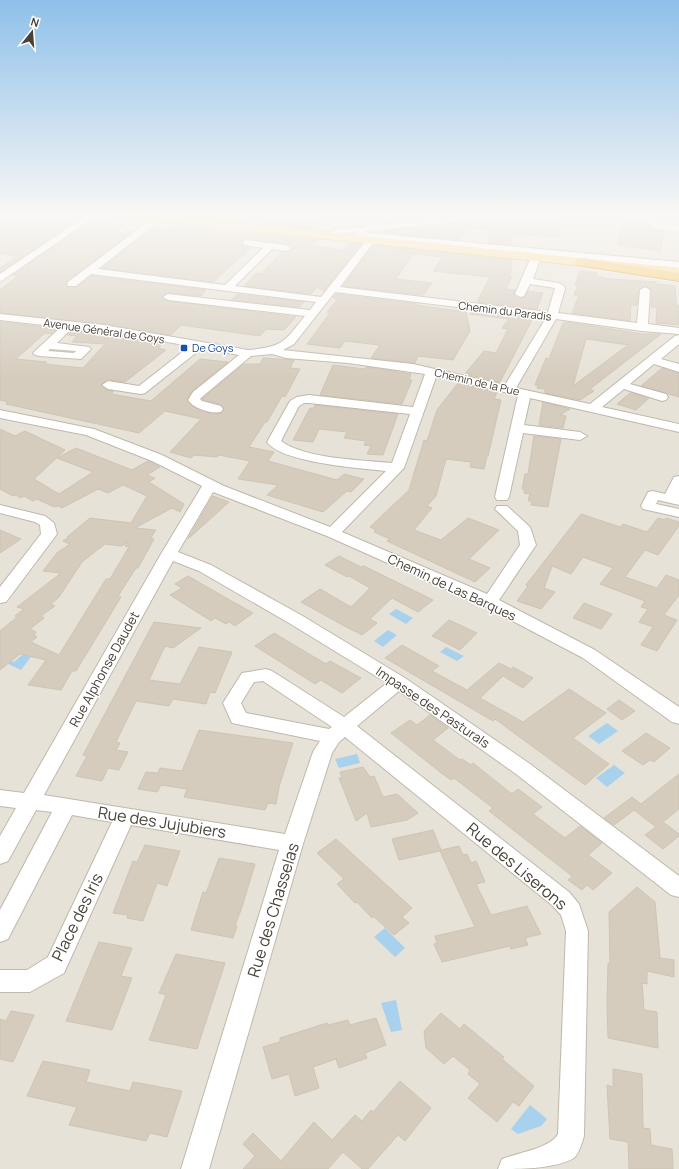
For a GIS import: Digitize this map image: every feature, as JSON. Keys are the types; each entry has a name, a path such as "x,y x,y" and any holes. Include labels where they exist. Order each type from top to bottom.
{"highway":[{"path":"631,270 679,277"}],"main road":[{"path":"655,270 679,272"}],"street":[{"path":"0,279 14,270"},
{"path":"227,288 246,270"},
{"name":"Avenue Général de Goys","path":"0,317 70,324 248,353 273,351 290,342 348,270"},
{"path":"520,294 531,270"},
{"path":"72,284 89,271 323,300"},
{"path":"509,389 552,316 561,284 527,281"},
{"name":"Chemin du Paradis","path":"332,289 642,328 679,331"},
{"path":"642,328 645,290"},
{"path":"168,297 313,314"},
{"path":"48,345 70,324"},
{"path":"592,409 679,338"},
{"path":"108,385 141,390 198,346"},
{"name":"Chemin de la Pue","path":"273,351 286,355 390,364 509,389 679,428"},
{"path":"217,409 198,404 194,400 197,395 248,353"},
{"path":"652,360 679,368"},
{"path":"332,533 397,468 416,411 432,372"},
{"path":"622,385 662,397"},
{"path":"490,602 528,545 525,530 502,503 525,393"},
{"path":"397,468 310,456 282,449 274,442 294,404 301,400 309,399 416,411"},
{"name":"Chemin de Las Barques","path":"0,414 89,432 157,458 210,485 332,533 490,602 589,654 658,701 679,718"},
{"path":"517,428 580,436"},
{"path":"679,480 675,500 653,495 648,506 679,513"},
{"name":"Rue Alphonse Daudet","path":"0,854 169,554 210,485"},
{"path":"0,509 40,519 47,524 49,534 0,598"},
{"name":"Impasse des Pasturals","path":"169,554 205,568 295,619 399,682 523,769 679,888"},
{"name":"Rue des Liserons","path":"338,732 239,718 232,702 248,677 266,675 338,732 561,899 571,911 577,932 571,1136 566,1148 555,1155 512,1169"},
{"name":"Rue des Chasselas","path":"195,1169 292,844 322,752 338,732 399,682"},
{"name":"Rue des Jujubiers","path":"0,798 66,806 292,844"},
{"path":"0,932 66,806"},
{"name":"Place des Iris","path":"0,980 30,981 56,965 125,816"}],"shaded area":[{"path":"0,270 594,270 679,283 679,1169 0,1169"}],"water":[{"path":"396,609 413,618 406,624 389,614"},
{"path":"388,630 397,635 383,647 374,641"},
{"path":"446,647 464,656 457,661 440,652"},
{"path":"27,651 33,654 21,670 8,664 11,661 14,662"},
{"path":"607,723 618,731 599,744 588,736"},
{"path":"357,754 360,763 339,768 335,759"},
{"path":"614,765 625,773 607,787 596,778"},
{"path":"385,928 405,948 395,957 374,937"},
{"path":"396,1000 402,1030 391,1032 381,1003"},
{"path":"530,1105 547,1119 541,1126 518,1134 511,1129"}],"building":[{"path":"21,270 82,270 67,281 66,285 68,288 77,287 91,276 206,290 201,296 168,293 162,298 168,301 296,317 284,330 266,329 260,336 181,325 171,335 104,324 0,313 0,290 18,276 13,275"},
{"path":"114,270 227,270 213,282"},
{"path":"265,270 341,270 324,291 317,287 311,294 244,286 256,273 261,274"},
{"path":"355,270 402,270 396,279 432,283 423,295 343,286"},
{"path":"434,270 512,270 508,276 512,276 506,289 515,290 514,294 520,298 525,297 528,291 543,293 537,309 477,302 490,277 433,271"},
{"path":"580,271 597,273 596,276 610,279 656,282 656,284 675,286 676,303 679,306 679,325 656,323 657,307 651,307 652,290 646,286 639,290 637,305 631,305 630,321 572,313 579,295 574,295 578,285 575,285"},
{"path":"237,294 304,302 299,307 231,300"},
{"path":"336,294 417,304 416,305 466,312 470,331 453,360 418,356 415,363 371,358 380,345 345,341 340,348 307,344 330,313 327,312 337,300 333,297"},
{"path":"472,310 533,318 500,382 465,374 484,351 496,353 508,329 502,328 509,319 470,314"},
{"path":"0,322 58,328 51,334 45,333 16,359 47,362 45,364 83,368 105,344 72,342 77,336 67,335 73,330 104,332 163,343 158,348 166,350 125,382 108,380 101,385 107,390 114,391 111,394 151,401 200,359 228,362 192,391 187,399 194,407 212,414 221,413 224,408 221,405 202,399 244,364 260,364 263,358 294,360 290,368 300,369 285,397 282,396 267,422 265,422 249,447 274,452 268,461 337,480 344,474 364,479 351,492 347,491 323,512 267,495 278,485 238,479 250,461 219,455 217,457 194,455 191,458 170,452 201,419 165,411 139,433 6,404 8,402 0,400"},
{"path":"567,322 643,334 661,334 590,389 594,391 580,400 545,393 545,389 537,388 538,385 535,385 546,358 549,359 563,323","holes":["586,339 628,345 573,386"]},
{"path":"333,365 365,369 366,367 411,374 409,380 412,380 402,404 320,395"},
{"path":"662,368 679,373 679,397 641,386"},
{"path":"458,383 497,392 494,399 501,400 488,456 484,469 470,467 471,462 446,459 436,496 427,506 432,508 414,530 441,540 468,518 499,530 469,559 490,568 475,582 387,541 390,539 374,532 376,530 370,527 409,490 424,440 427,441 437,410"},
{"path":"630,393 649,398 636,410 617,404"},
{"path":"543,402 570,409 560,415 566,416 563,428 539,425"},
{"path":"315,405 398,414 383,455 367,454 371,446 364,445 366,441 344,438 347,432 319,429 313,442 293,440 310,408 314,408"},
{"path":"0,429 15,436 25,431 65,450 34,479 59,494 93,472 57,458 76,448 132,470 148,461 160,467 147,475 155,478 149,482 184,504 180,512 172,508 135,528 156,530 150,539 154,539 138,568 136,568 118,596 121,597 76,671 72,671 61,690 28,685 46,660 20,654 0,670 0,631 24,609 17,607 61,573 43,571 57,553 70,544 63,541 69,537 67,537 90,518 131,523 147,496 123,485 108,493 98,489 62,508 58,506 54,507 37,499 33,501 24,496 20,498 16,495 13,496 0,489","holes":["129,541 125,546 129,547 110,579 106,579 59,655 31,642 37,637 34,635 36,632 30,629 44,618 41,616 55,606 51,604 59,597 82,562 105,544 122,546"]},
{"path":"534,436 561,439 548,507 531,505 532,501 528,501 530,494 524,493 524,489 522,489 525,474 528,474"},
{"path":"213,496 229,502 188,539 211,499"},
{"path":"581,514 620,527 623,524 647,532 658,518 665,520 666,518 679,522 679,526 658,555 645,550 625,577 657,588 666,575 679,580 679,595 664,615 677,620 657,651 641,645 653,627 639,622 648,609 641,607 645,601 600,584 613,568 583,557 571,574 552,566 544,588 555,592 541,609 517,601 528,586 526,585"},
{"path":"0,530 21,539 0,553"},
{"path":"339,556 361,567 364,566 433,600 418,612 392,598 370,619 377,623 362,635 301,602 320,589 351,607 370,588 325,565"},
{"path":"188,576 253,613 235,626 229,622 226,624 215,618 211,621 170,595 182,588 175,584"},
{"path":"584,603 612,614 601,629 573,618"},
{"path":"449,620 477,633 460,650 432,636"},
{"path":"154,622 201,628 173,648 165,646 149,680 180,684 199,647 232,652 215,693 210,692 206,704 173,699 169,706 136,701 116,742 120,743 116,750 128,752 119,770 108,768 102,781 76,776 87,756 83,755"},
{"path":"274,633 326,664 330,661 361,678 342,693 321,680 315,684 255,646"},
{"path":"402,645 439,666 432,671 467,690 499,663 511,669 513,667 533,678 523,688 503,676 480,698 523,722 569,689 606,713 573,738 609,764 585,785 495,719 493,721 385,658"},
{"path":"619,700 635,711 622,720 607,709"},
{"path":"430,715 448,728 433,740 460,760 462,759 471,765 473,763 512,794 518,789 542,807 533,814 565,838 580,826 602,843 588,855 612,873 593,890 587,885 582,890 568,880 572,876 489,811 493,808 454,778 451,780 440,772 391,733 410,720 417,725"},
{"path":"199,730 293,743 279,787 276,804 268,803 265,810 184,797 187,789 161,785 157,792 138,789 146,772 158,773 160,768 182,771"},
{"path":"646,733 670,748 654,762 650,760 643,765 622,751"},
{"path":"363,767 370,777 374,776 383,797 397,794 418,813 407,820 371,827 367,813 356,821 339,778 342,778 340,772"},
{"path":"679,774 679,809 663,822 679,834 679,836 663,849 645,835 656,827 634,810 614,825 604,818 632,797 641,804"},
{"path":"433,830 441,850 459,846 463,855 467,854 471,863 476,861 485,882 476,884 491,915 527,906 541,934 525,938 528,945 511,949 510,946 442,962 434,944 437,943 435,936 475,927 440,851 399,860 392,839"},
{"path":"336,839 412,908 402,917 409,923 394,935 373,916 372,918 357,902 355,903 337,884 344,879 317,853"},
{"path":"145,845 180,851 167,886 157,883 143,921 127,918 128,915 113,913 133,861 137,862"},
{"path":"219,858 255,864 235,925 237,926 233,938 191,930 203,892 206,893"},
{"path":"637,887 655,902 660,958 674,960 674,977 647,971 647,984 642,983 644,1010 657,1012 658,1048 608,1038 608,963 610,964 609,912"},
{"path":"99,942 132,948 121,976 132,978 112,1030 66,1021"},
{"path":"176,954 225,963 197,1049 149,1040 166,995 159,993"},
{"path":"11,1011 34,1015 13,1062 0,1059 0,1019 6,1021"},
{"path":"441,1013 460,1029 464,1024 504,1057 502,1059 534,1086 519,1106 513,1102 497,1122 468,1098 480,1084 468,1074 470,1070 453,1056 444,1064 426,1048 424,1031"},
{"path":"376,1018 386,1045 365,1053 367,1058 339,1068 336,1059 313,1067 319,1088 295,1096 289,1074 272,1079 263,1047 280,1042 280,1038 327,1023 328,1025 348,1020 350,1025"},
{"path":"43,1061 90,1070 86,1082 130,1091 133,1082 182,1091 167,1137 150,1133 146,1141 69,1125 77,1107 27,1096"},
{"path":"613,1069 642,1074 643,1128 650,1129 651,1145 672,1149 673,1169 629,1169 628,1142 610,1139 607,1085 613,1087"},
{"path":"400,1081 431,1108 405,1141 398,1135 368,1169 362,1169 343,1152 328,1169 243,1169 255,1156 243,1144 253,1133 281,1161 314,1122 332,1140 355,1115 362,1121 371,1110 373,1112"}],"place":[{"name":"De Goys","path":"184,348"}]}
